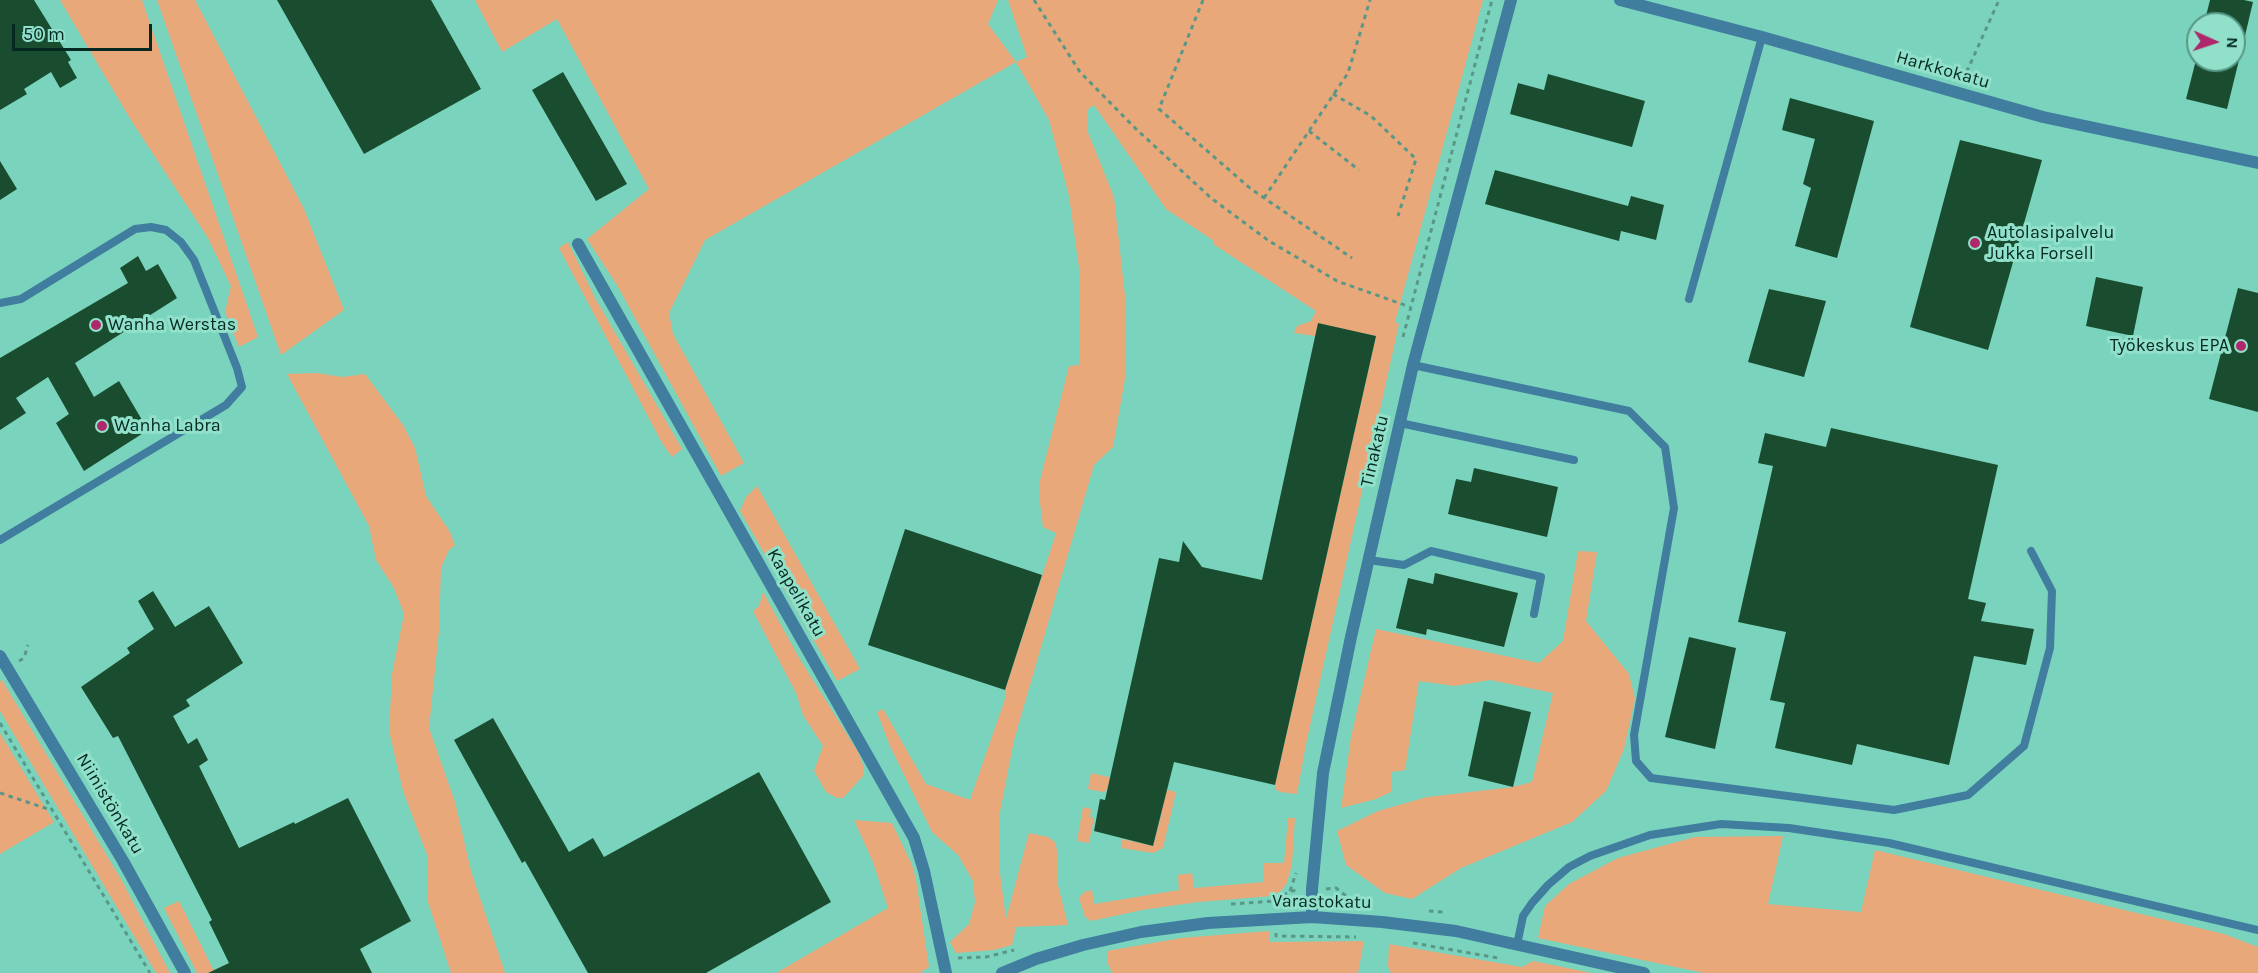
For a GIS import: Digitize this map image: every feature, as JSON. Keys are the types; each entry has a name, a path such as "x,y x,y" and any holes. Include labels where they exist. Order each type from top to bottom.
{"street":[{"name":"Tinakatu","path":"1312,916 1312,889 1323,773 1369,560 1413,365 1511,0"},
{"name":"Harkkokatu","path":"1620,0 1762,37 2043,117 2258,163"},
{"name":"Kaapelikatu","path":"578,244 914,838 924,872 946,973"},
{"name":"Niinistönkatu","path":"0,656 123,861 185,973"},
{"name":"Varastokatu","path":"1002,973 1074,947 1142,932 1208,922 1312,916 1456,930 1644,973"}],"lane":[{"path":"1689,299 1762,37"},
{"path":"0,303 21,299 135,230 151,227 166,230 181,242 194,260 237,368 242,387 226,405 0,540"},
{"path":"1413,365 1629,411 1665,447 1674,508 1634,735 1636,761 1652,778 1894,810 1968,795 2024,746 2050,648 2052,591 2031,551"},
{"path":"1400,423 1574,460"},
{"path":"1369,560 1404,565 1431,551 1542,577 1534,614"},
{"path":"1517,945 1523,916 1548,885 1569,867 1590,856 1650,835 1721,824 1789,828 1889,843 2258,930"}],"path":[{"path":"1034,0 1080,72 1136,129 1211,198 1269,241 1337,281 1410,308"},
{"path":"1203,0 1159,109 1251,189 1352,258"},
{"path":"1264,198 1348,73 1370,0"},
{"path":"1957,93 1999,0"},
{"path":"1333,94 1371,116 1416,159 1398,216"},
{"path":"1309,131 1359,170"},
{"path":"0,723 150,973"},
{"path":"0,793 53,811"},
{"path":"1275,901 1276,936 1364,938"},
{"path":"1411,943 1503,959"}],"shaded area":[{"path":"0,0 2258,0 2258,973 0,973"},
{"path":"60,0 142,0 258,337 239,347 225,312 231,286 208,238 129,117"},
{"path":"157,0 195,0 304,209 344,310 281,355"},
{"path":"475,0 998,0 988,24 1016,62 705,240 669,313 673,334 744,463 721,476 617,285 587,239 649,189 557,19 502,52"},
{"path":"1008,0 1483,0 1395,322 1399,324 1306,744 1297,794 1280,792 1275,789 1275,785 1376,336 1318,324 1315,336 1294,333 1297,326 1311,321 1316,311 1213,244 1214,241 1166,209 1094,105 1087,110 1087,130 1114,197 1126,305 1126,373 1113,447 1094,465 1014,740 1000,812 999,866 1006,919 1029,833 1048,837 1055,842 1057,881 1068,925 1016,927 1012,945 994,950 956,953 950,942 969,924 975,902 973,881 958,855 932,832 890,746 877,712 883,709 926,784 970,800 1005,699 1005,690 1056,533 1043,527 1039,495 1040,480 1069,366 1079,365 1080,275 1069,196 1049,120 1016,62 1027,57"},
{"path":"568,242 595,298 682,449 672,457 662,443 559,248"},
{"path":"317,373 342,377 365,374 403,425 415,448 426,496 450,532 455,545 449,550 441,568 439,631 429,728 455,802 471,871 505,973 451,973 427,899 427,855 403,791 389,731 392,674 404,614 394,588 376,560 369,526 287,374"},
{"path":"757,486 860,669 837,681 740,511 746,497"},
{"path":"1578,551 1597,552 1586,621 1629,674 1635,699 1624,749 1606,791 1572,822 1461,868 1412,899 1385,893 1346,865 1337,831 1378,811 1427,797 1513,787 1532,782 1553,693 1490,680 1455,686 1419,681 1405,770 1392,772 1391,792 1376,799 1341,808 1351,737 1376,629 1539,663 1563,641"},
{"path":"763,592 799,658 858,752 863,765 863,776 843,798 837,798 826,792 814,771 823,746 803,715 796,693 753,611 759,606"},
{"path":"2,680 122,881 170,973 156,973 0,711 0,681"},
{"path":"0,733 54,822 0,854"},
{"path":"1091,773 1122,780 1121,787 1108,785 1106,791 1103,792 1088,789"},
{"path":"1160,788 1176,792 1163,848 1153,853 1121,848 1122,839 1153,846 1162,812"},
{"path":"1083,807 1091,809 1090,817 1094,818 1089,843 1077,841"},
{"path":"1288,818 1295,818 1292,864 1287,883 1281,891 1272,896 1198,902 1142,910 1091,921 1085,917 1079,898 1084,892 1092,890 1094,904 1179,890 1178,875 1192,873 1194,888 1264,882 1263,863 1284,863"},
{"path":"854,820 892,823 912,865 916,880 929,967 920,973 776,973 888,908 873,862"},
{"path":"1783,836 1768,904 1861,912 1875,850 2224,934 2258,947 2258,973 1704,973 1538,938 1545,906 1569,884 1618,858 1695,837"},
{"path":"179,901 215,973 197,973 164,908"},
{"path":"1269,931 1269,942 1364,941 1358,973 1112,973 1108,964 1107,951 1181,938"},
{"path":"1389,944 1522,967 1533,961 1592,973 1391,973 1388,966"}],"building":[{"path":"0,0 34,0 71,60 68,62 77,78 60,88 51,72 24,89 27,94 0,110"},
{"path":"277,0 431,0 481,89 364,154"},
{"path":"2210,0 2253,2 2246,32 2246,12 2207,12"},
{"path":"563,72 627,184 596,201 532,90"},
{"path":"2193,72 2236,72 2227,109 2186,99"},
{"path":"1548,74 1645,101 1632,147 1510,114 1518,83 1544,90"},
{"path":"1790,98 1874,121 1837,258 1795,246 1811,188 1803,184 1815,139 1782,130"},
{"name":"Autolasipalvelu Jukka Forsell","path":"1960,140 2042,160 1988,350 1910,327"},
{"path":"0,161 17,189 0,200"},
{"path":"1495,170 1628,206 1631,196 1664,205 1656,240 1621,231 1619,241 1485,204"},
{"path":"138,256 146,271 158,264 177,298 75,363 94,397 119,381 148,430 84,471 56,423 69,414 48,377 16,398 26,413 0,430 0,358 128,283 120,268"},
{"path":"2096,277 2143,287 2133,336 2086,326"},
{"name":"Työkeskus EPA","path":"2238,288 2258,293 2258,412 2209,399"},
{"path":"1769,289 1826,301 1804,377 1748,362"},
{"path":"1318,323 1376,336 1275,785 1174,762 1153,846 1094,831 1100,799 1105,800 1159,558 1179,562 1183,541 1202,567 1262,580"},
{"path":"1831,428 1998,465 1968,599 1986,603 1981,621 2034,629 2026,665 1974,656 1949,765 1857,744 1852,765 1775,748 1785,703 1770,700 1786,632 1738,622 1773,466 1758,463 1765,433 1826,447"},
{"path":"1474,468 1558,487 1547,537 1448,514 1456,479 1471,482"},
{"path":"905,529 1042,575 1005,690 868,645"},
{"path":"1435,573 1518,593 1504,647 1427,629 1426,635 1396,628 1408,578 1433,584"},
{"path":"153,591 175,627 209,606 243,663 186,700 190,706 173,716 188,744 197,738 208,760 199,766 239,848 348,798 411,921 360,949 372,973 208,973 229,963 209,922 212,920 118,736 113,738 81,687 130,653 127,648 154,629 138,601"},
{"path":"1689,637 1736,648 1715,749 1665,737"},
{"path":"1484,701 1531,712 1513,787 1468,776"},
{"path":"493,718 569,852 593,838 604,857 759,772 831,902 706,973 588,973 525,861 522,863 454,740"}],"place":[{"name":"Autolasipalvelu Jukka Forsell","path":"1975,243"},
{"name":"Wanha Werstas","path":"96,325"},
{"name":"Työkeskus EPA","path":"2241,346"},
{"name":"Wanha Labra","path":"102,426"}]}
